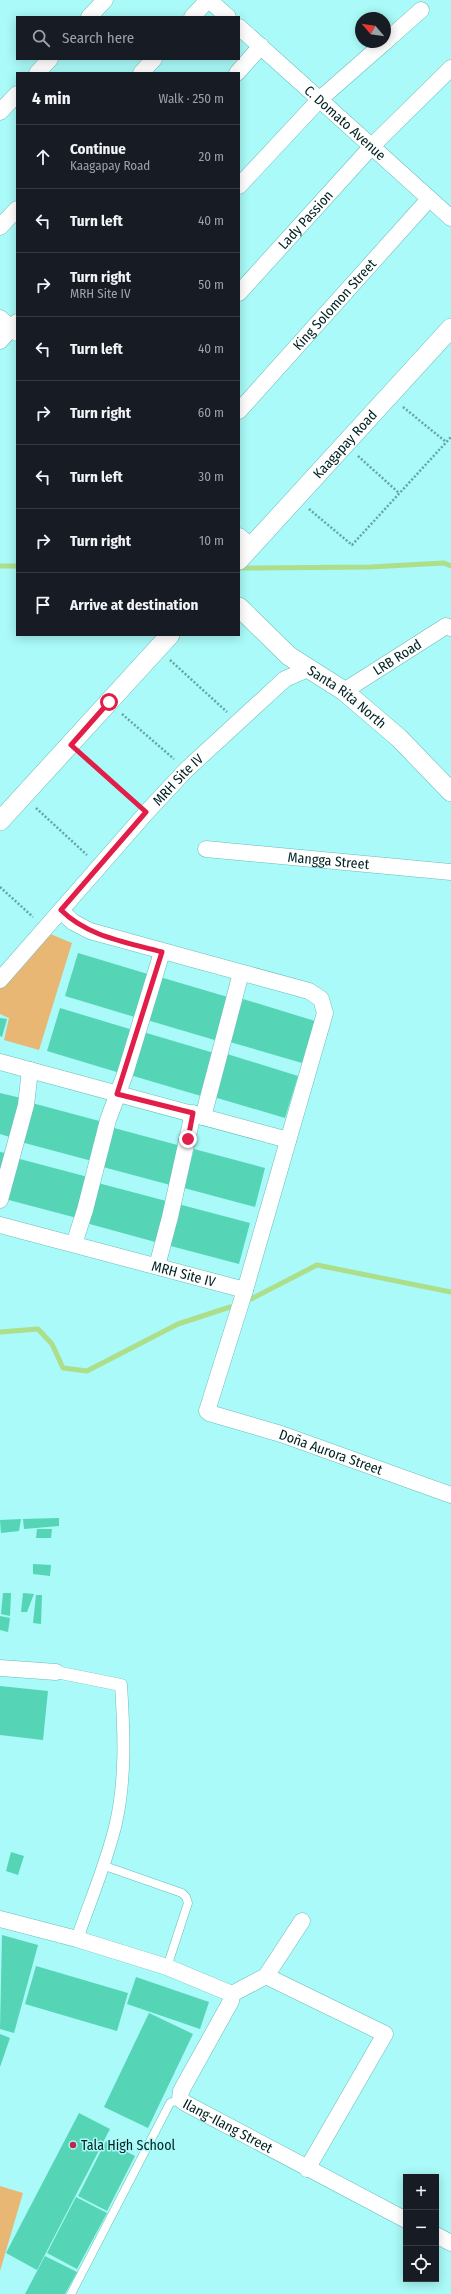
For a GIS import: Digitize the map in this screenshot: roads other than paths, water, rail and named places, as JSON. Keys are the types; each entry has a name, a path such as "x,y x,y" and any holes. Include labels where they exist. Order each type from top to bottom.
{"street":[{"path":"90,16 105,0"},
{"path":"193,16 208,0 227,16"},
{"path":"391,37 421,10"},
{"name":"C. Domato Avenue","path":"240,28 451,218"},
{"path":"238,72 261,46"},
{"path":"240,185 320,99 378,48"},
{"path":"38,72 49,60"},
{"path":"142,72 153,60"},
{"name":"Lady Passion","path":"240,292 372,146 451,68"},
{"path":"0,112 16,95"},
{"name":"King Solomon Street","path":"240,409 429,199"},
{"path":"0,228 16,210"},
{"path":"0,342 11,325"},
{"name":"Kaagapay Road","path":"243,547 295,498 451,328"},
{"name":"Santa Rita North","path":"240,608 289,656 344,691 398,738 451,792"},
{"name":"LRB Road","path":"344,691 446,626 451,628"},
{"path":"0,821 164,642"},
{"name":"MRH Site IV","path":"0,980 146,812 186,770 285,679 308,669"},
{"name":"Mangga Street","path":"206,849 451,872"},
{"path":"61,910 73,922 90,931 162,952 309,991 321,999 325,1013 245,1290"},
{"path":"74,1244 86,1210 108,1120 162,952"},
{"path":"157,1266 198,1115 241,973"},
{"path":"0,1062 288,1140"},
{"path":"0,1200 26,1105 30,1070"},
{"name":"MRH Site IV","path":"0,1225 245,1290"},
{"name":"Doña Aurora Street","path":"245,1290 208,1412 282,1434 451,1495"},
{"path":"0,1668 56,1672 120,1685 123,1738 121,1792 116,1823 77,1939"},
{"path":"0,1919 77,1939 167,1967 232,1994 266,1976 302,1921"},
{"path":"266,1976 385,2034 307,2169"},
{"name":"Ilang-Ilang Street","path":"232,1994 231,2001 181,2091 180,2099 185,2104 403,2218"},
{"path":"439,2237 451,2243"}],"lane":[{"path":"102,1866 182,1893 186,1896 188,1903 167,1967"},
{"path":"71,2294 170,2103 180,2099"}],"waterway":[{"path":"240,568 370,567 444,563 451,566"},
{"path":"0,566 16,566"},
{"path":"251,1299 317,1265 451,1292"},
{"path":"0,1332 38,1329 52,1344 63,1368 87,1371 178,1324 230,1307"}],"place":[{"name":"Tala High School","path":"73,2145"}]}
